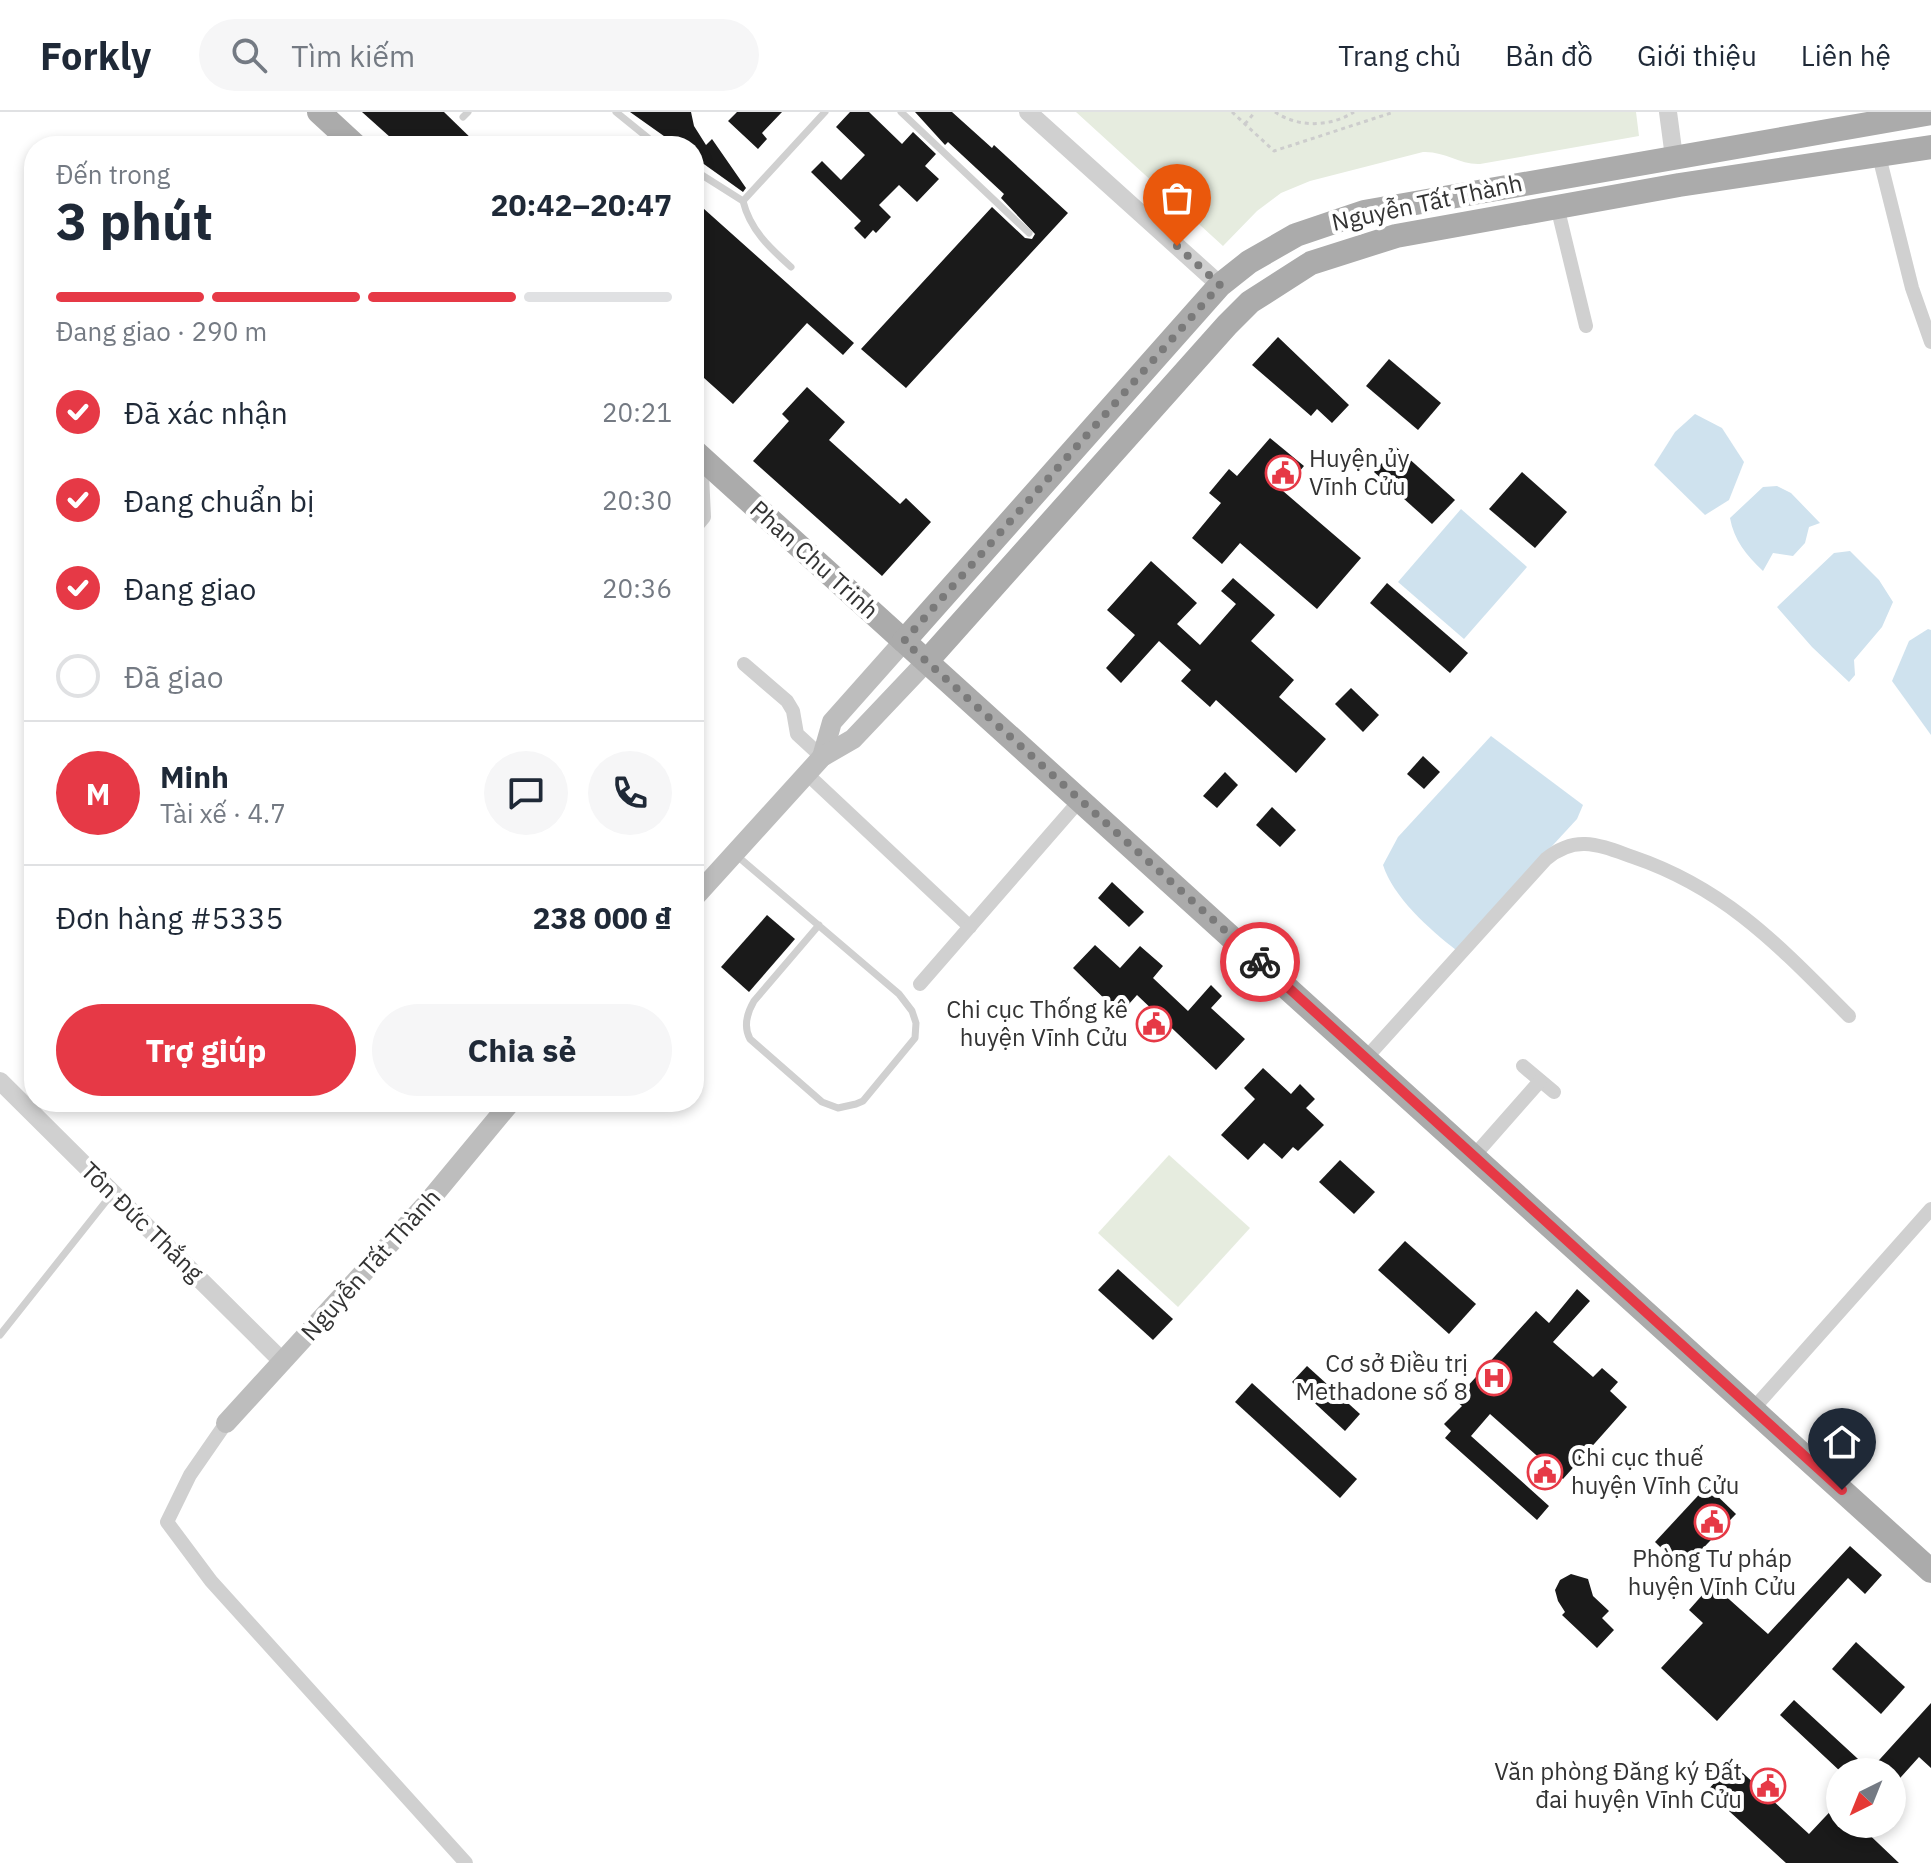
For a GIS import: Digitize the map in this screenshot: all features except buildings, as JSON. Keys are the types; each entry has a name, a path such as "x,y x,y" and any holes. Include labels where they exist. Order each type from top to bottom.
{"main road":[{"path":"319,112 345,136"},
{"name":"Nguyễn Tất Thành","path":"822,757 832,722 1220,285 1271,248 1344,217 1428,199 1931,113"},
{"name":"Nguyễn Tất Thành","path":"704,887 822,757 853,739 927,661 1250,302 1311,263 1396,236 1679,185 1931,147"},
{"path":"1674,157 1679,185"},
{"path":"1193,316 1216,338"},
{"name":"Phan Chu Trinh","path":"704,461 1931,1571"},
{"name":"Nguyễn Tất Thành","path":"226,1423 428,1202 503,1112"}],"street":[{"path":"1028,112 1220,285"},
{"path":"1668,112 1674,157"},
{"path":"1879,156 1912,288 1931,342"},
{"path":"1557,206 1586,326"},
{"path":"744,664 787,701 793,711 797,734 822,757"},
{"path":"807,774 970,927"},
{"path":"920,984 1081,799"},
{"path":"1366,1058 1546,859 1559,848 1574,842 1629,855 1678,873 1705,888 1773,940 1849,1016"},
{"path":"1523,1066 1554,1092"},
{"name":"Tôn Đức Thắng","path":"0,1081 24,1105"},
{"path":"1473,1157 1540,1081"},
{"name":"Tôn Đức Thắng","path":"31,1112 283,1362"},
{"path":"1753,1409 1931,1209"},
{"path":"226,1423 190,1475 167,1522 211,1581 466,1863"}],"lane":[{"path":"616,112 646,136"},
{"path":"743,201 825,112"},
{"path":"901,112 1029,233"},
{"path":"704,176 743,201 746,214 761,237 791,267"},
{"path":"735,854 819,925 899,994 912,1011 916,1023 912,1043 863,1101 847,1107 822,1102 750,1039 746,1032 748,1011 754,1001 819,925"},
{"path":"0,1335 113,1193"}],"path":[{"path":"1232,112 1274,151 1394,112"},
{"path":"1245,124 1255,112"},
{"path":"1275,112 1301,123 1333,121 1354,112"},
{"path":"1333,121 1337,132"}],"shaded area":[{"path":"1076,112 1636,112 1639,136 1480,164 1423,152 1310,181 1281,193 1257,211 1223,246"},
{"path":"1169,1155 1250,1228 1178,1307 1098,1233"}],"water":[{"path":"1695,414 1722,428 1744,462 1729,500 1705,515 1654,465 1675,432"},
{"path":"1777,486 1791,493 1820,523 1809,527 1805,543 1793,556 1773,553 1763,571 1742,547 1730,518 1763,487"},
{"path":"1461,509 1527,567 1464,639 1398,582"},
{"path":"1850,551 1879,580 1893,602 1882,627 1854,660 1855,675 1849,682 1812,647 1777,607 1834,553"},
{"path":"1931,630 1931,735 1892,681 1909,641"},
{"path":"1491,736 1583,805 1577,819 1456,950 1404,901 1383,865 1398,837"}],"way so far":[{"path":"1177,246 1220,285 904,641 1260,962"}],"place":[{"name":"Huyện ủy Vĩnh Cửu","path":"1283,473"},
{"name":"Chi cục Thống kê huyện Vĩnh Cửu","path":"1154,1024"},
{"name":"Cơ sở Điều trị Methadone số 8","path":"1494,1378"},
{"name":"Chi cục thuế huyện Vĩnh Cửu","path":"1545,1472"},
{"name":"Phòng Tư pháp huyện Vĩnh Cửu","path":"1712,1522"},
{"name":"Văn phòng Đăng ký Đất đai huyện Vĩnh Cửu","path":"1768,1786"}],"route":[{"path":"1260,962 1842,1490"}]}
